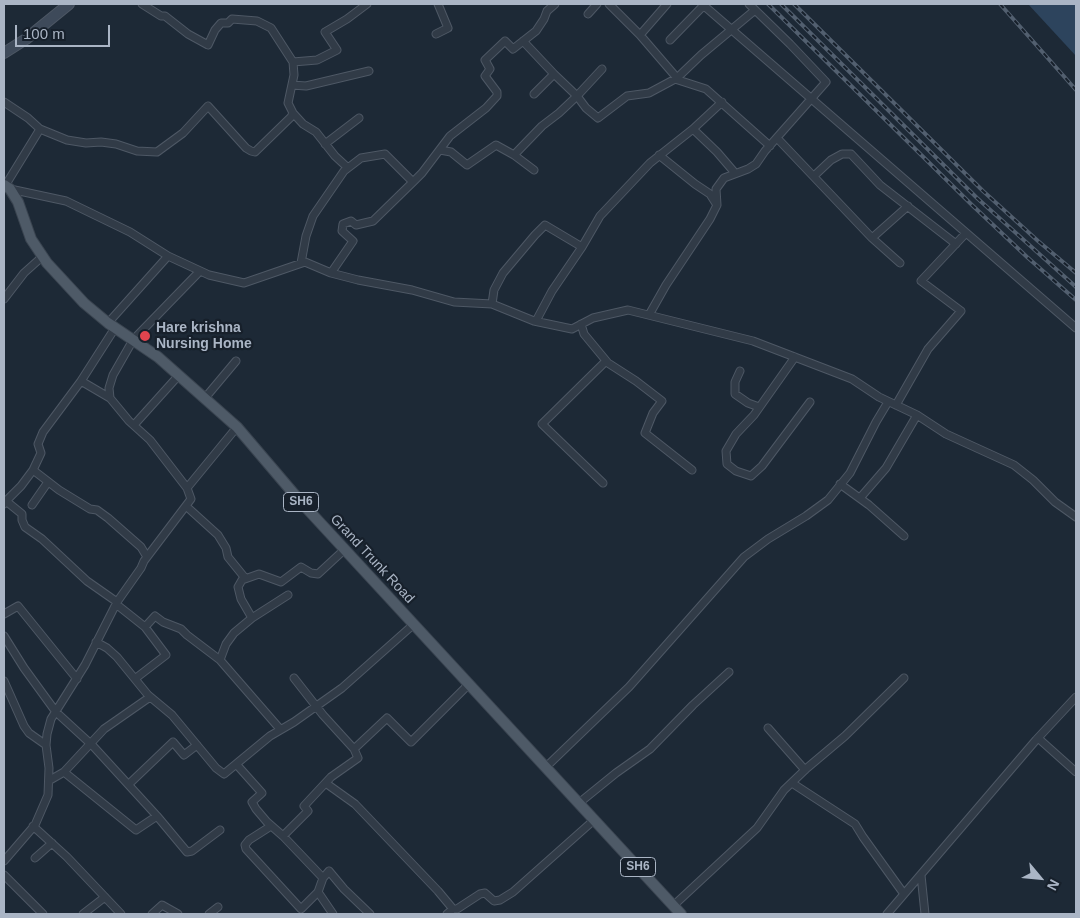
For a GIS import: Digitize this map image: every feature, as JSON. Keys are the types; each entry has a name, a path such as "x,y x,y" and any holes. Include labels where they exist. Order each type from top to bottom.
{"main road":[{"path":"4,53 49,21 69,4"},
{"name":"Grand Trunk Road","path":"6,187 18,202 31,239 42,256 84,303 111,325 158,357 237,427 300,501 681,914"}],"street":[{"path":"142,4 161,16 165,16 188,34 208,45 215,30 221,23 228,23 232,19 257,21 271,28 293,62 294,75 288,104 303,124 316,132 348,168"},
{"path":"293,62 318,60 337,50 325,32 367,4"},
{"path":"436,34 448,28 438,4"},
{"path":"332,273 353,241 342,231 343,224 351,221 356,225 373,221 413,182 450,136 486,108 497,96 497,92 485,76 490,69 485,60 505,42 513,49 536,31 547,12 555,4"},
{"path":"588,14 598,4"},
{"path":"609,4 640,35 676,79 706,89 770,146"},
{"path":"640,35 667,4"},
{"path":"670,40 703,4 1076,328"},
{"path":"648,315 718,205 716,188 724,178 756,164 826,82 749,4"},
{"path":"523,41 577,96 586,108 598,118 627,96 649,93 676,79 701,55 755,10"},
{"path":"514,155 537,130 560,113 602,69"},
{"path":"292,86 306,86 369,71"},
{"path":"534,94 554,74"},
{"path":"4,102 28,118 40,129 67,140 116,144 137,151 157,152 183,133 208,106 246,148 255,152 286,123 293,113"},
{"path":"536,321 555,285 582,248 600,216 659,154 693,129 722,102"},
{"path":"325,144 359,118"},
{"path":"40,129 6,187 66,201 130,232 168,256 209,276 244,283 305,262 332,273 358,280 412,290 454,302 492,304 536,321 572,329 594,318 628,310 753,341 852,379 878,397 917,416 946,434 1014,465 1033,480 1055,502 1076,517"},
{"path":"693,129 718,152 735,173"},
{"path":"777,138 872,238 900,263"},
{"path":"440,150 451,152 466,165 496,144 534,170"},
{"path":"301,264 306,236 313,216 348,168 361,158 385,154 413,182"},
{"path":"659,154 710,194 718,205"},
{"path":"814,176 831,160 842,154 851,154 880,185 956,244"},
{"path":"872,238 908,206"},
{"path":"492,304 494,290 504,273 545,225 582,248"},
{"path":"896,405 928,349 960,310 921,281 966,233"},
{"path":"4,299 24,273 42,256"},
{"path":"136,678 166,655 145,627 87,581 42,539 25,527 22,514 4,502 21,486 33,470 41,453 38,444 43,432 81,381 111,325 168,256"},
{"path":"110,398 109,388 113,375 133,340 200,271"},
{"path":"581,324 584,334 606,361 642,384 662,401 653,413 645,433 692,470"},
{"path":"795,357 759,407 736,434 726,451 728,464 736,471 751,476 762,466 810,402"},
{"path":"205,398 236,361"},
{"path":"603,483 542,424 606,361"},
{"path":"740,371 735,382 735,394 748,403 759,407"},
{"path":"134,425 179,375"},
{"path":"4,861 33,826 48,795 50,780 46,745 52,719 77,680 116,603 147,557 191,499 187,488 150,440 110,398 81,381"},
{"path":"546,767 629,687 744,556 828,500 850,473 888,402"},
{"path":"860,498 886,468 917,416"},
{"path":"187,488 237,427"},
{"path":"33,470 90,509 96,510 108,518 141,547 147,557"},
{"path":"32,504 48,482"},
{"path":"840,484 860,498 904,536"},
{"path":"186,506 218,535 226,548 228,558 245,578"},
{"path":"252,618 241,599 238,587 242,580 259,574 281,582 302,567 311,573 318,574 345,549"},
{"path":"220,660 226,644 234,633 252,618 288,594"},
{"path":"4,614 18,606 77,680"},
{"path":"145,627 155,616 163,622 181,629 220,660 280,729"},
{"path":"96,642 107,648 136,678 150,697 172,715 216,768 224,774 270,736 294,722 342,688 414,624"},
{"path":"4,636 24,668 56,712 129,784 188,852 220,830"},
{"path":"579,803 650,749 729,672"},
{"path":"283,836 308,811 304,806 331,778 358,758 354,749 294,678"},
{"path":"673,906 756,828 764,816 805,770 845,736 904,678"},
{"path":"4,681 28,733 46,745"},
{"path":"354,749 386,718 411,742 469,684"},
{"path":"50,780 64,772 104,729 150,697"},
{"path":"887,914 1038,738 1076,697"},
{"path":"768,728 805,770"},
{"path":"1038,738 1076,772"},
{"path":"129,784 173,742 184,755 196,745"},
{"path":"237,764 262,793 252,802 271,826 323,878"},
{"path":"64,772 136,830 157,816"},
{"path":"792,783 855,824 904,894"},
{"path":"327,784 356,804 452,909"},
{"path":"446,914 480,894 485,893 494,901 500,900 513,892 594,820"},
{"path":"33,826 121,914"},
{"path":"271,826 249,840 245,845 246,849 301,909 318,892 323,878 329,872 370,914"},
{"path":"35,858 52,843"},
{"path":"4,875 43,914"},
{"path":"921,875 926,914"},
{"path":"318,892 333,914"},
{"path":"83,914 105,897"},
{"path":"152,914 162,905 178,914"},
{"path":"209,914 218,907"}],"water":[{"path":"1028,4 1076,4 1076,56"}],"railway":[{"path":"768,4 972,205 1076,300"},
{"path":"781,4 977,198 1076,287"},
{"path":"794,4 983,191 1076,273"},
{"path":"1000,4 1076,90"}],"place":[{"name":"Hare krishna Nursing Home","path":"145,336"}]}
